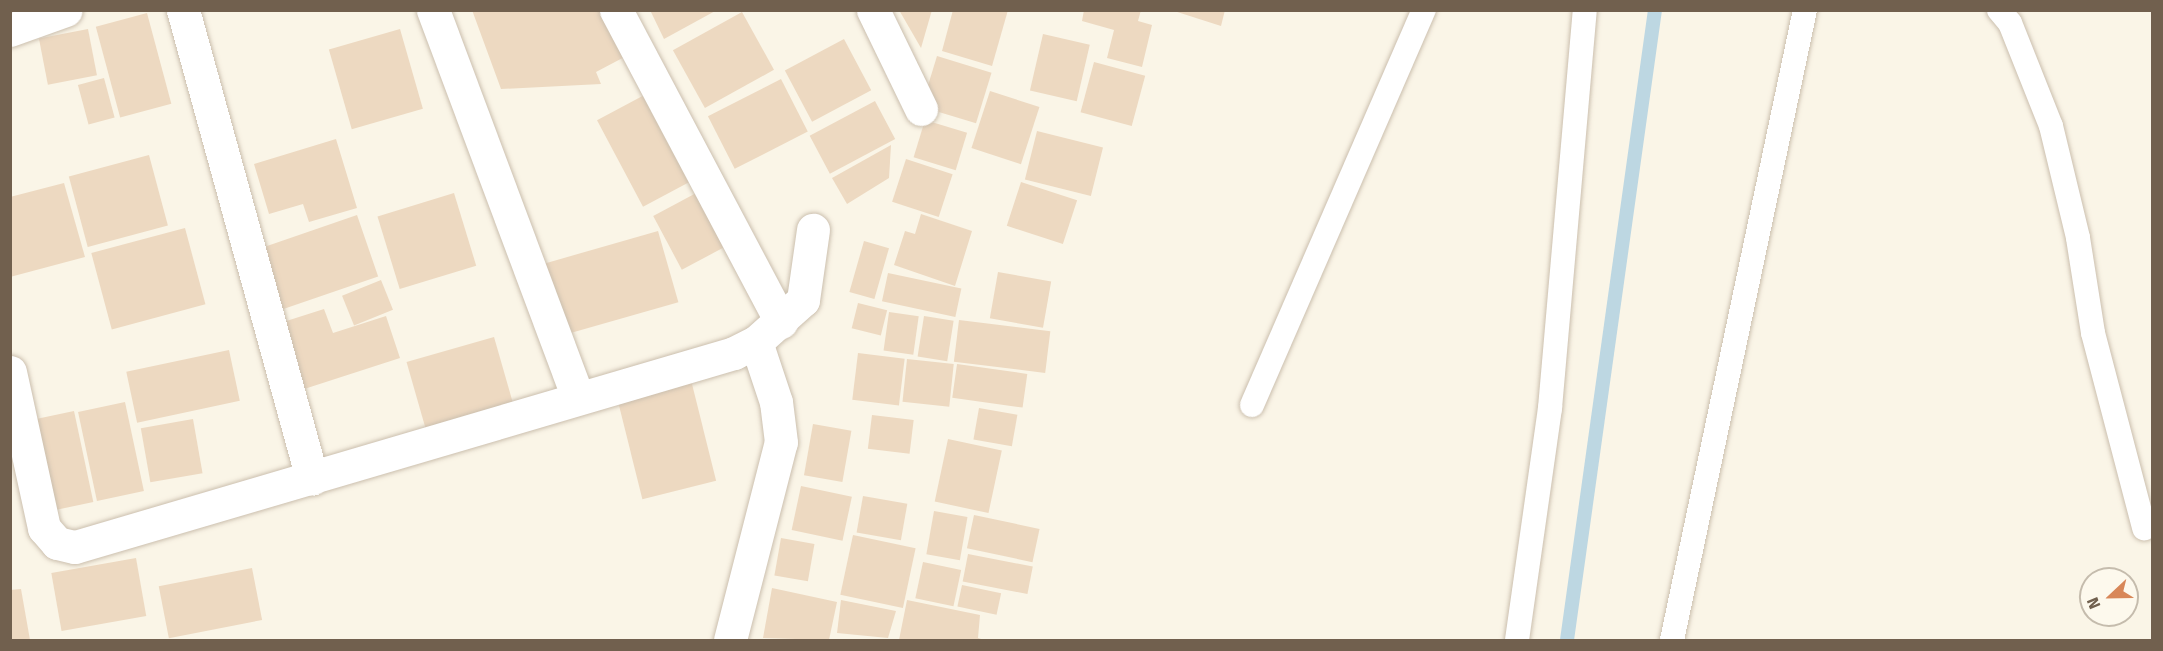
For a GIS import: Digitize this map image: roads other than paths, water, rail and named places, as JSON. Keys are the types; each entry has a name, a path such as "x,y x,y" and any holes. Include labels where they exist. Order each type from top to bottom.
{"street":[{"path":"10,30 66,10"},
{"path":"183,10 312,479"},
{"path":"433,10 578,398"},
{"path":"615,10 781,322"},
{"path":"873,10 921,109"},
{"path":"10,372 44,528 57,543 75,547 312,479 756,342 781,322 802,300 809,280 813,230"},
{"path":"730,640 781,442 776,402 756,342"}],"lane":[{"path":"1252,405 1424,10"},
{"path":"1517,640 1550,408 1585,10"},
{"path":"1672,640 1805,10"},
{"path":"2010,15 2051,126 2078,238 2093,333 2144,528"}],"waterway":[{"path":"1567,640 1655,10"}]}
